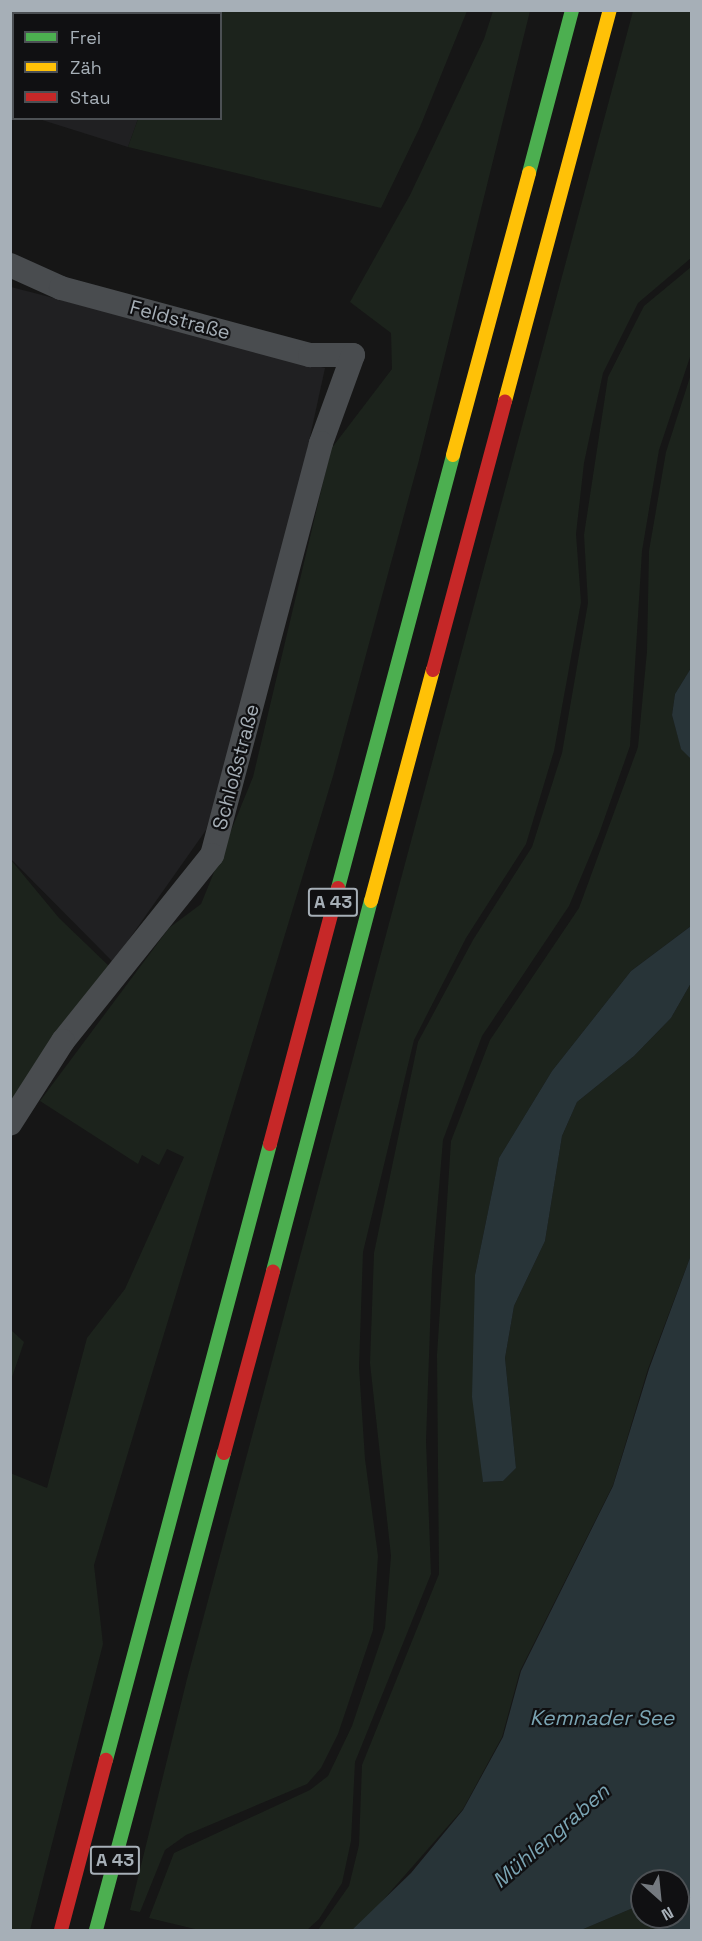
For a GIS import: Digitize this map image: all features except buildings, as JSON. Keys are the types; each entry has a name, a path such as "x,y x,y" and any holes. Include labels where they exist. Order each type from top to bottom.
{"highway":[{"name":"A 43","path":"61,1930 572,10"},
{"name":"A 43","path":"96,1930 610,10"}],"street":[{"name":"Feldstraße","path":"10,265 61,288 310,355 353,356"},
{"name":"Schloßstraße","path":"10,1124 70,1032 212,855 321,443 353,356"}],"shaded area":[{"path":"178,10 467,10 420,127 381,208 128,147 138,120 222,120 222,12 177,12"},
{"path":"11,11 178,11 12,12 12,60"},
{"path":"493,11 530,11 419,460 333,776 94,1565 103,1644 30,1930 10,1930 10,1473 47,1488 87,1338 125,1289 184,1157 167,1149 159,1165 142,1155 138,1164 40,1101 169,928 201,904 253,777 331,449 392,369 391,333 350,302 410,195 484,39"},
{"path":"633,11 691,11 691,258 638,303 603,373 584,463 576,534 581,602 554,751 526,844 466,938 414,1040 363,1252 359,1367 365,1459 378,1556 373,1630 338,1734 321,1768 307,1784 186,1835 165,1850 140,1912 130,1910 187,1679"},
{"path":"42,120 138,120 128,147"},
{"path":"691,267 691,354 659,450 642,551 630,746 599,834 569,906 482,1036 443,1140 432,1271 426,1441 431,1574 355,1762 351,1841 342,1883 319,1919 307,1930 199,1930 149,1918 174,1853 310,1790 328,1776 352,1726 385,1628 391,1556 370,1363 374,1253 418,1042 473,940 532,847 562,753 588,603 584,535 608,377 644,306"},
{"path":"11,287 325,368 271,616 206,830 113,962 11,859"},
{"path":"691,374 691,668 675,694 672,715 681,748 691,759 691,926 631,971 552,1071 499,1158 475,1275 483,1482 503,1481 516,1468 505,1358 514,1306 545,1241 562,1136 577,1102 634,1056 671,1018 691,983 691,1255 648,1369 613,1485 520,1671 502,1737 463,1809 362,1924 352,1930 318,1930 349,1886 359,1845 362,1765 439,1574 437,1355 451,1141 490,1040 579,908 638,747 647,651 649,551 666,452"},
{"path":"11,860 59,918 111,968 11,1107"},
{"path":"11,1330 24,1342 11,1380"},
{"path":"630,1909 630,1929 658,1930 581,1930"}],"water":[{"path":"691,668 691,759 681,749 672,715 675,694"},
{"path":"691,926 691,983 671,1018 634,1056 577,1102 562,1136 545,1241 514,1306 505,1358 516,1468 503,1481 483,1482 472,1397 475,1275 499,1158 552,1071 631,971"},
{"name":"Kemnader See","path":"691,1255 691,1930 658,1929 690,1929 690,1869 630,1869 630,1909 581,1930 352,1930 411,1873 463,1810 503,1737 521,1671 613,1486 649,1369"}],"traffic: fast":[{"path":"529,173 572,10"},
{"path":"338,888 453,455"},
{"path":"273,1271 371,901"},
{"path":"106,1760 270,1144"},
{"path":"96,1930 224,1453"}],"traffic: slow":[{"path":"505,401 610,10"},
{"path":"453,455 529,173"},
{"path":"371,901 433,670"}],"traffic: jam":[{"path":"433,670 505,401"},
{"path":"270,1144 338,888"},
{"path":"224,1453 273,1271"},
{"path":"61,1930 106,1760"}],"water label":[{"name":"Mühlengraben","path":"551,1836"}]}
